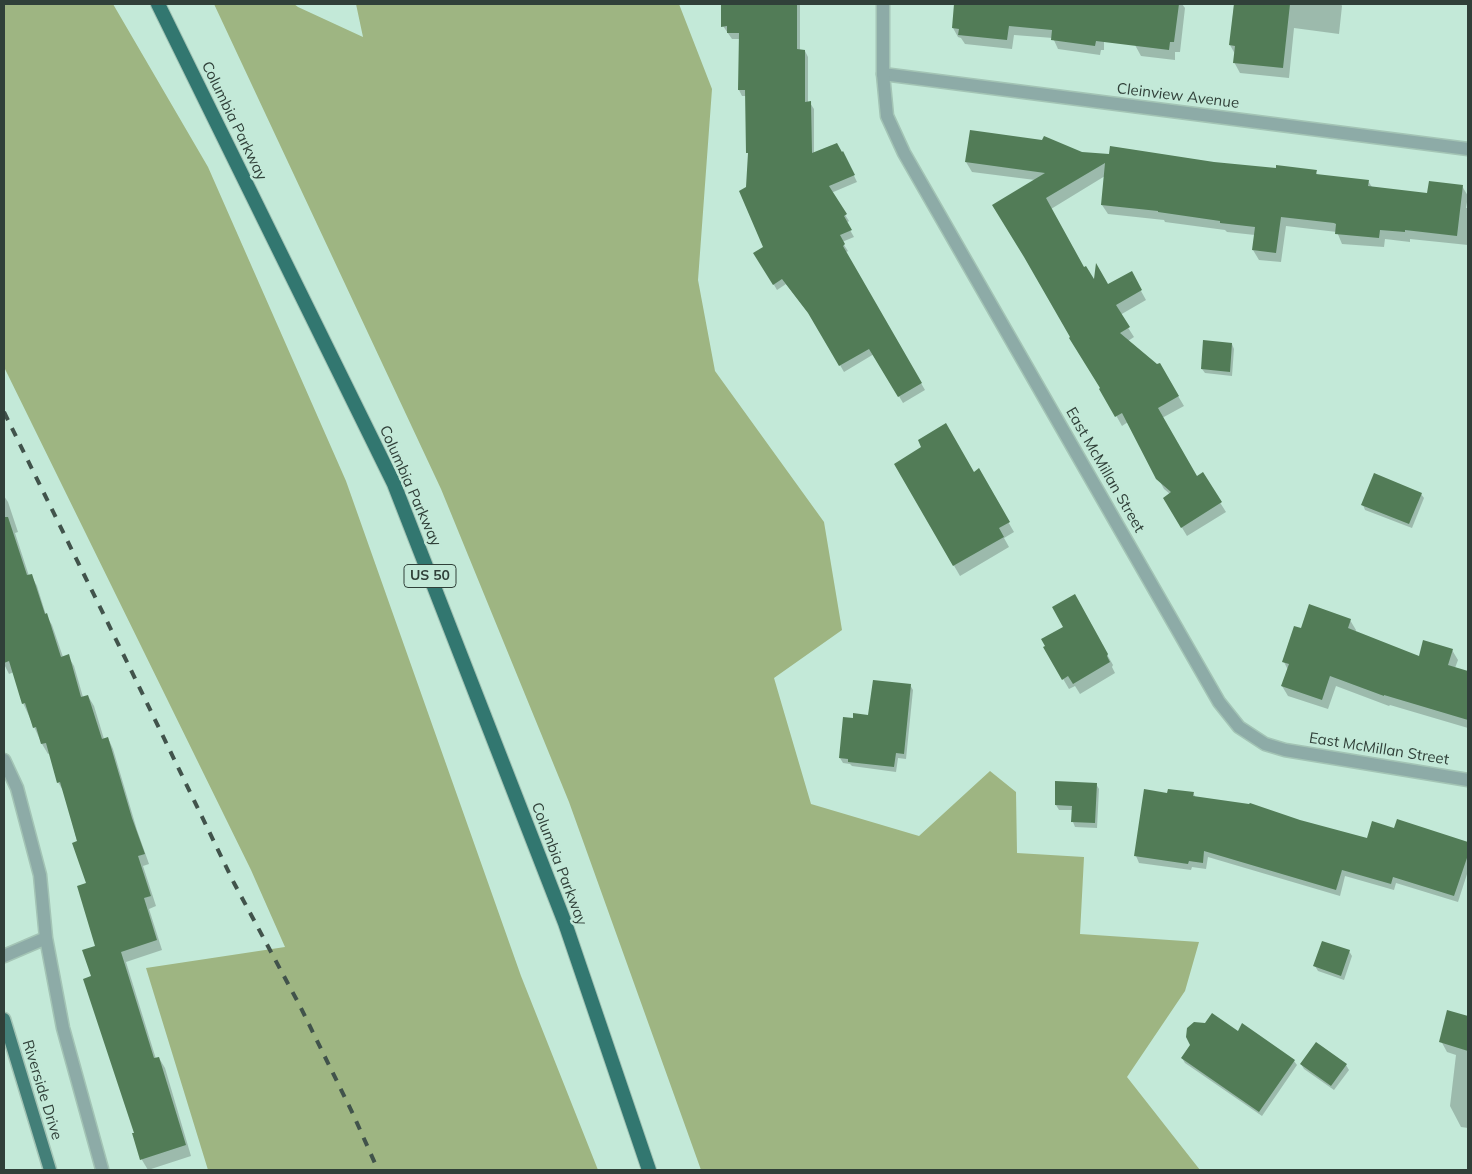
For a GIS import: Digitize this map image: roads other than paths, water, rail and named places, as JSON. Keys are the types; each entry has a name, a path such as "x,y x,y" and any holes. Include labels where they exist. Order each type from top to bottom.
{"highway":[{"name":"Columbia Parkway","path":"158,4 394,484 565,923 649,1170"}],"main road":[{"name":"Riverside Drive","path":"4,1020 50,1170"}],"street":[{"name":"East McMillan Street","path":"883,4 883,74 887,116 904,153 1219,702 1239,727 1266,744 1286,750 1468,780"},
{"name":"Cleinview Avenue","path":"883,74 1468,149"},
{"path":"4,760 17,788 40,875 46,938 63,1028 102,1169"},
{"path":"4,956 46,938"}],"railway":[{"path":"4,412 234,883 300,1006 378,1170"}]}
